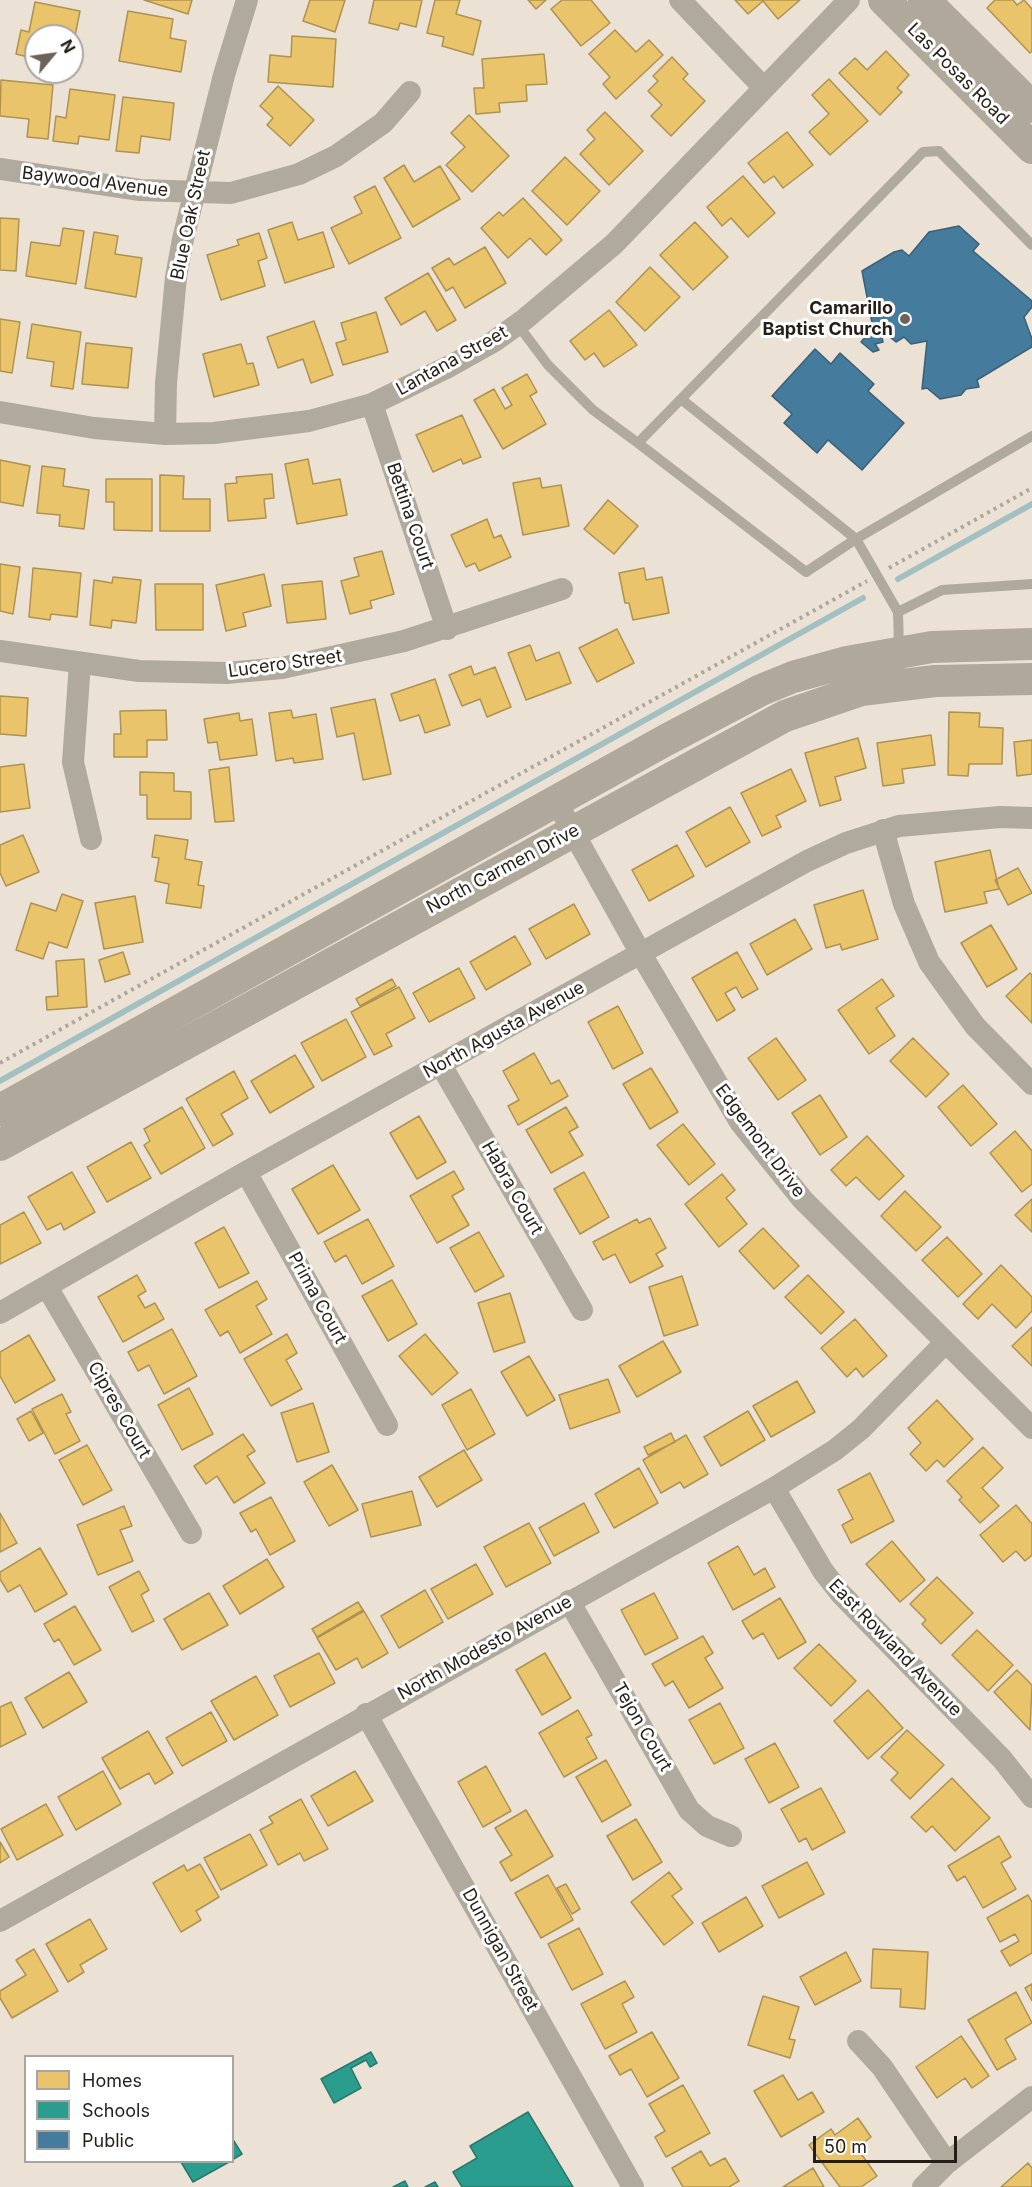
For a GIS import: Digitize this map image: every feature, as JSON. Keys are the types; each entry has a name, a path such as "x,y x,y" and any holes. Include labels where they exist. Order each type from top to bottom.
{"main road":[{"name":"Las Posas Road","path":"884,0 1032,148"},
{"name":"Las Posas Road","path":"924,0 1032,107"},
{"name":"North Carmen Drive","path":"0,1110 666,740 761,690 793,677 847,662 932,646 1032,644"},
{"name":"North Carmen Drive","path":"0,1145 785,716 861,690 900,684 979,678 1032,679"}],"street":[{"name":"Blue Oak Street","path":"165,434 166,383 176,277 194,194 247,0"},
{"path":"680,0 763,87"},
{"name":"Lantana Street","path":"0,412 94,428 165,434 214,433 309,421 372,404 450,366 518,325 614,244 849,0"},
{"name":"Baywood Avenue","path":"0,169 140,190 194,194 231,193 299,174 360,141 383,123 410,92"},
{"name":"Bettina Court","path":"372,404 447,629"},
{"name":"Lucero Street","path":"0,651 139,670 194,673 282,668 320,662 447,629 562,589"},
{"path":"80,663 73,762 91,839"},
{"name":"Edgemont Drive","path":"557,802 575,830 640,954 740,1122 803,1200 1032,1428"},
{"name":"North Agusta Avenue","path":"0,1313 246,1172 807,861 846,843 884,830 960,819 1032,818"},
{"path":"884,830 904,904 929,962 975,1026 1032,1084"},
{"name":"Habra Court","path":"441,1065 582,1310"},
{"name":"Prima Court","path":"246,1172 387,1425"},
{"name":"Cipres Court","path":"47,1287 191,1533"},
{"name":"North Modesto Avenue","path":"0,1921 366,1714 774,1488 834,1450 861,1429 945,1343"},
{"name":"East Rowland Avenue","path":"774,1488 808,1547 841,1594 1002,1759 1032,1797"},
{"name":"Tejon Court","path":"569,1601 689,1810 707,1826 731,1836"},
{"name":"Dunnigan Street","path":"366,1714 633,2187"},
{"path":"858,2041 882,2067 947,2163"},
{"path":"923,2187 947,2163 1032,2097"}],"lane":[{"path":"638,443 922,152 939,151 1032,245"},
{"path":"518,325 548,365 586,402 806,572 855,539 1032,436"},
{"path":"681,399 855,539 898,612 897,653 900,684"},
{"path":"898,612 942,590 1032,584"}],"path":[{"path":"0,1063 1032,488"}],"building: Homes":[{"path":"144,0 192,0 188,14"},
{"path":"310,0 345,0 335,32 303,21"},
{"path":"374,0 422,0 416,27 400,23 398,30 369,23"},
{"path":"435,0 460,0 456,14 481,21 473,55 442,46 444,37 427,33"},
{"path":"528,0 546,0 536,9"},
{"path":"562,0 591,0 610,23 581,46 551,9"},
{"path":"735,0 800,0 778,19 763,1 748,14"},
{"path":"995,0 1013,0 1017,5 1024,0 1032,9 1032,51 1030,53 987,8"},
{"path":"35,2 80,11 77,24 31,24"},
{"path":"128,11 173,19 170,38 186,41 181,72 119,61"},
{"path":"21,30 24,31 24,56 16,54"},
{"path":"615,30 636,52 649,40 663,55 616,99 603,84 610,77 589,54"},
{"path":"292,36 336,39 333,87 268,82 270,55 291,57"},
{"path":"886,51 909,75 897,88 902,92 880,115 839,73 855,58 867,70"},
{"path":"544,54 547,84 526,85 527,101 499,103 500,112 476,114 474,88 484,88 482,59"},
{"path":"672,57 688,74 683,79 705,101 671,136 651,116 662,105 648,91 658,81 653,76"},
{"path":"829,79 868,121 830,155 809,132 829,114 812,95"},
{"path":"1,80 53,85 48,139 27,137 29,119 0,116"},
{"path":"278,86 314,120 290,146 267,125 273,118 260,106"},
{"path":"70,89 115,95 109,140 79,136 78,144 53,141 56,116 66,118"},
{"path":"123,97 174,103 170,140 141,136 139,153 116,151"},
{"path":"605,112 643,151 609,185 580,154 595,139 587,130"},
{"path":"469,115 509,156 472,192 446,165 465,147 451,133"},
{"path":"787,132 813,165 783,188 774,176 764,183 748,163"},
{"path":"565,157 600,191 567,225 532,191"},
{"path":"404,165 414,182 440,166 460,199 413,227 384,178"},
{"path":"743,176 775,213 748,237 731,218 722,226 707,207"},
{"path":"375,186 401,238 349,264 331,228 362,213 354,197"},
{"path":"523,198 562,240 546,255 530,238 508,258 481,228 499,212 503,216"},
{"path":"0,218 19,219 16,271 0,270"},
{"path":"292,222 298,240 323,232 334,267 285,283 268,230"},
{"path":"695,222 728,257 693,290 660,255"},
{"path":"63,228 84,231 76,284 26,276 31,242 60,246"},
{"path":"94,232 118,236 115,254 142,258 136,297 85,288"},
{"path":"259,233 267,258 258,261 265,286 221,300 207,255 239,245 237,240"},
{"path":"485,247 506,283 465,308 453,287 446,291 432,268 449,258 454,265"},
{"path":"650,267 680,297 645,331 616,302"},
{"path":"428,273 456,320 437,331 425,311 401,325 385,298"},
{"path":"609,310 637,345 604,367 594,353 585,360 570,341"},
{"path":"376,312 388,352 343,365 336,343 346,340 341,323"},
{"path":"0,319 20,322 12,373 0,371"},
{"path":"314,321 333,375 311,383 303,359 278,368 267,337"},
{"path":"32,324 81,332 73,389 51,386 54,362 27,358"},
{"path":"86,343 132,348 128,388 82,384"},
{"path":"241,344 247,364 253,363 259,385 214,397 203,354"},
{"path":"527,374 537,392 530,396 546,424 503,449 474,400 494,389 505,409 512,405 502,388"},
{"path":"462,415 481,457 463,464 461,459 433,472 416,435"},
{"path":"308,459 313,484 340,479 347,515 297,524 285,464"},
{"path":"0,460 30,466 23,506 0,502"},
{"path":"42,466 65,469 63,486 89,490 84,529 59,526 60,515 37,513"},
{"path":"272,474 274,498 264,499 266,518 228,521 225,484 237,483 236,477"},
{"path":"160,475 184,476 183,499 210,499 210,531 160,531"},
{"path":"540,478 542,488 561,485 569,526 523,535 513,483"},
{"path":"106,479 152,479 152,531 114,530 114,502 106,502"},
{"path":"608,500 638,526 614,554 584,529"},
{"path":"487,519 494,538 501,535 511,557 479,571 475,563 466,567 451,535"},
{"path":"382,551 394,594 370,601 372,608 350,614 341,581 359,576 354,558"},
{"path":"0,564 20,567 13,614 0,611"},
{"path":"33,568 81,573 77,617 51,614 50,620 29,617"},
{"path":"644,568 646,580 662,577 669,613 633,620 629,603 625,603 619,573"},
{"path":"264,574 271,606 243,613 246,626 226,631 216,585"},
{"path":"113,577 141,580 136,623 112,620 111,628 90,625 94,580 112,583"},
{"path":"322,581 326,619 287,623 282,585"},
{"path":"155,584 203,584 203,630 156,630"},
{"path":"617,629 634,663 597,682 579,648"},
{"path":"530,645 536,661 559,652 571,683 526,700 508,653"},
{"path":"471,666 474,675 495,667 511,707 487,717 480,699 462,706 449,675"},
{"path":"435,679 450,725 425,733 419,715 400,721 391,694"},
{"path":"0,696 28,698 26,736 0,734"},
{"path":"375,699 391,774 363,780 354,733 337,737 331,708"},
{"path":"166,710 167,740 147,740 147,757 114,757 114,734 121,734 120,711"},
{"path":"291,710 293,718 316,714 323,759 294,763 293,758 276,761 269,713"},
{"path":"949,712 980,713 979,727 1003,728 1002,764 969,764 968,776 948,775"},
{"path":"239,713 240,721 252,719 257,755 220,760 217,742 208,743 204,719"},
{"path":"931,735 935,765 902,769 904,783 883,786 877,743"},
{"path":"858,738 866,768 835,777 841,800 820,806 805,753"},
{"path":"1032,740 1032,774 1017,776 1014,742"},
{"path":"24,764 30,808 0,812 0,767"},
{"path":"229,767 234,821 215,822 209,770"},
{"path":"791,769 806,801 776,816 781,827 762,836 741,793"},
{"path":"140,772 174,773 174,791 191,792 191,819 147,819 147,795 140,795"},
{"path":"730,807 750,842 706,867 686,832"},
{"path":"23,835 39,872 6,886 0,873 0,845"},
{"path":"155,835 188,840 185,859 202,862 198,885 204,886 201,908 166,903 169,884 155,881 159,858 152,857"},
{"path":"677,845 694,876 649,901 632,870"},
{"path":"990,850 999,889 984,892 987,903 945,912 935,862"},
{"path":"1018,868 1032,893 1008,905 995,880"},
{"path":"863,890 878,939 842,950 840,944 826,948 814,905"},
{"path":"62,894 83,901 67,948 49,942 43,959 16,950 31,903 56,911"},
{"path":"135,896 143,942 104,949 95,903"},
{"path":"574,904 590,934 546,959 529,929"},
{"path":"795,919 812,949 767,975 750,944"},
{"path":"991,925 1017,969 987,987 961,943"},
{"path":"515,936 531,964 486,990 470,962"},
{"path":"123,952 130,974 105,982 99,960"},
{"path":"737,952 758,989 742,998 736,987 725,993 735,1010 717,1021 692,978"},
{"path":"84,959 87,1007 47,1010 46,997 58,996 56,961"},
{"path":"459,968 475,998 429,1022 413,993"},
{"path":"1030,973 1032,975 1032,1023 1006,996"},
{"path":"392,979 396,986 360,1006 356,999"},
{"path":"882,979 894,996 876,1008 895,1036 869,1054 838,1010"},
{"path":"399,987 415,1018 386,1034 392,1046 374,1055 351,1012"},
{"path":"618,1006 643,1053 613,1069 588,1022"},
{"path":"346,1019 366,1057 322,1081 301,1043"},
{"path":"776,1038 806,1080 778,1100 748,1058"},
{"path":"913,1038 949,1074 926,1097 890,1061"},
{"path":"534,1053 551,1084 559,1080 568,1096 518,1125 508,1106 519,1100 503,1071"},
{"path":"295,1055 314,1087 270,1113 251,1081"},
{"path":"651,1068 678,1112 650,1129 623,1084"},
{"path":"234,1071 248,1098 221,1114 233,1134 213,1146 186,1099"},
{"path":"963,1085 997,1124 971,1146 938,1107"},
{"path":"820,1095 847,1137 820,1155 792,1113"},
{"path":"182,1107 205,1148 161,1174 144,1145 150,1141 144,1129"},
{"path":"566,1107 578,1127 569,1132 583,1155 551,1173 526,1130"},
{"path":"419,1116 446,1162 417,1179 390,1133"},
{"path":"683,1124 715,1164 689,1185 657,1145"},
{"path":"1015,1131 1032,1151 1032,1184 1022,1192 990,1153"},
{"path":"867,1136 904,1176 879,1200 856,1177 846,1186 831,1170"},
{"path":"131,1142 151,1178 107,1202 87,1167"},
{"path":"333,1165 360,1210 318,1234 292,1189"},
{"path":"454,1171 464,1189 452,1196 469,1225 437,1243 410,1196"},
{"path":"72,1172 95,1212 64,1230 61,1223 47,1230 28,1197"},
{"path":"584,1172 609,1217 580,1234 554,1189"},
{"path":"722,1174 735,1190 726,1198 747,1224 719,1247 685,1204"},
{"path":"905,1191 941,1227 916,1251 881,1216"},
{"path":"1032,1199 1032,1232 1015,1215"},
{"path":"24,1212 41,1243 0,1264 0,1225"},
{"path":"650,1218 666,1248 656,1254 663,1266 630,1283 615,1254 603,1260 593,1242 637,1219 639,1223"},
{"path":"368,1219 394,1266 362,1284 346,1255 335,1262 324,1242"},
{"path":"224,1227 249,1273 219,1288 195,1243"},
{"path":"763,1228 799,1266 774,1289 739,1251"},
{"path":"479,1232 504,1276 475,1292 450,1248"},
{"path":"947,1237 982,1274 958,1297 922,1260"},
{"path":"1001,1265 1032,1297 1032,1311 1016,1328 992,1304 978,1319 963,1304"},
{"path":"137,1275 146,1291 138,1296 145,1308 155,1303 164,1319 123,1342 98,1297"},
{"path":"808,1275 844,1312 821,1334 785,1297"},
{"path":"682,1276 698,1325 664,1336 649,1287"},
{"path":"392,1280 417,1324 388,1341 362,1296"},
{"path":"257,1281 267,1299 256,1306 272,1334 240,1353 228,1331 220,1336 205,1310"},
{"path":"510,1293 525,1342 494,1352 478,1303"},
{"path":"855,1319 887,1356 863,1377 856,1368 847,1377 821,1348"},
{"path":"1032,1327 1032,1366 1012,1346"},
{"path":"172,1329 197,1376 164,1394 149,1365 138,1371 128,1352"},
{"path":"287,1334 297,1353 286,1360 302,1389 271,1406 244,1359"},
{"path":"425,1334 458,1373 432,1395 399,1356"},
{"path":"29,1335 55,1380 15,1403 0,1376 0,1352"},
{"path":"663,1341 681,1372 637,1397 619,1366"},
{"path":"529,1356 555,1400 527,1416 501,1372"},
{"path":"608,1379 620,1412 570,1429 559,1395"},
{"path":"797,1381 815,1412 771,1437 753,1406"},
{"path":"189,1388 213,1434 182,1450 158,1405"},
{"path":"471,1389 495,1434 467,1450 442,1405"},
{"path":"62,1394 71,1412 66,1414 80,1441 55,1454 32,1409"},
{"path":"937,1400 973,1439 944,1467 937,1460 926,1471 910,1454 921,1443 908,1428"},
{"path":"313,1403 329,1452 297,1462 281,1413"},
{"path":"31,1411 43,1433 29,1441 17,1419"},
{"path":"748,1411 765,1440 721,1466 704,1437"},
{"path":"671,1433 675,1442 648,1455 644,1447"},
{"path":"243,1434 255,1451 247,1456 265,1483 234,1503 217,1476 206,1484 194,1466"},
{"path":"686,1435 708,1474 684,1488 680,1482 661,1493 643,1460"},
{"path":"87,1445 112,1490 83,1505 59,1460"},
{"path":"983,1447 1003,1468 982,1488 999,1506 980,1523 959,1500 962,1497 947,1481"},
{"path":"464,1450 482,1480 437,1507 419,1477"},
{"path":"332,1465 358,1510 329,1526 304,1482"},
{"path":"639,1468 658,1503 614,1528 595,1494"},
{"path":"870,1473 894,1521 851,1543 842,1525 853,1519 838,1490"},
{"path":"412,1491 421,1525 371,1537 362,1504"},
{"path":"271,1497 295,1541 270,1555 256,1529 251,1532 240,1513"},
{"path":"584,1503 599,1532 554,1556 539,1528"},
{"path":"1016,1505 1032,1524 1032,1555 1025,1561 1016,1551 1003,1562 980,1535"},
{"path":"124,1506 132,1526 120,1530 133,1561 98,1575 77,1525"},
{"path":"0,1513 17,1543 0,1552"},
{"path":"529,1523 551,1563 506,1587 484,1547"},
{"path":"892,1541 925,1580 900,1602 866,1564"},
{"path":"738,1546 754,1575 765,1568 775,1587 733,1610 708,1563"},
{"path":"40,1548 67,1594 35,1612 20,1585 8,1592 0,1579 0,1572"},
{"path":"267,1559 284,1587 240,1614 223,1586"},
{"path":"476,1564 493,1594 448,1619 431,1589"},
{"path":"139,1571 149,1590 141,1595 154,1621 132,1632 109,1587"},
{"path":"937,1577 973,1613 941,1644 922,1624 926,1620 910,1604"},
{"path":"425,1590 443,1622 399,1648 381,1616"},
{"path":"209,1593 228,1625 182,1650 164,1619"},
{"path":"654,1593 678,1638 645,1655 621,1610"},
{"path":"780,1598 806,1642 778,1659 763,1633 753,1639 742,1621"},
{"path":"358,1602 363,1610 317,1637 312,1629"},
{"path":"75,1606 101,1650 74,1665 59,1639 54,1642 44,1624"},
{"path":"364,1611 388,1653 362,1668 357,1658 336,1670 317,1638"},
{"path":"977,1630 1013,1665 988,1691 952,1655"},
{"path":"703,1636 713,1653 705,1658 723,1688 689,1708 673,1681 665,1686 652,1664"},
{"path":"819,1644 856,1681 831,1706 794,1668"},
{"path":"319,1653 335,1683 290,1707 274,1676"},
{"path":"545,1653 571,1698 542,1715 516,1670"},
{"path":"1017,1670 1032,1685 1030,1730 994,1692"},
{"path":"69,1672 87,1702 43,1728 25,1698"},
{"path":"256,1676 278,1715 234,1740 211,1701"},
{"path":"868,1690 903,1728 868,1759 834,1721"},
{"path":"11,1702 26,1734 0,1747 0,1707"},
{"path":"720,1703 744,1748 714,1764 689,1720"},
{"path":"578,1710 592,1735 586,1738 597,1758 564,1777 539,1733"},
{"path":"211,1712 227,1741 182,1766 166,1738"},
{"path":"907,1730 944,1765 910,1799 891,1780 898,1773 881,1757"},
{"path":"148,1731 173,1773 155,1784 149,1773 120,1789 102,1758"},
{"path":"775,1743 799,1787 769,1803 745,1759"},
{"path":"606,1760 631,1805 602,1822 576,1777"},
{"path":"486,1766 511,1811 483,1827 458,1782"},
{"path":"103,1771 121,1804 76,1830 58,1797"},
{"path":"355,1771 373,1801 328,1826 311,1796"},
{"path":"952,1778 990,1818 955,1851 932,1826 926,1832 911,1817"},
{"path":"821,1788 845,1832 812,1850 806,1838 799,1842 781,1809"},
{"path":"301,1799 328,1849 304,1861 300,1853 278,1865 260,1830 273,1823 269,1817"},
{"path":"46,1804 63,1835 17,1860 1,1829"},
{"path":"526,1810 553,1856 511,1881 500,1862 512,1855 495,1828"},
{"path":"636,1819 662,1862 633,1880 607,1836"},
{"path":"250,1834 267,1865 221,1890 204,1858"},
{"path":"999,1836 1011,1857 1001,1863 1016,1889 983,1908 965,1876 957,1881 948,1866"},
{"path":"0,1842 9,1857 0,1863"},
{"path":"807,1862 824,1894 779,1918 762,1886"},
{"path":"200,1864 219,1897 196,1911 201,1920 181,1932 153,1883 184,1865 187,1871"},
{"path":"669,1872 682,1889 672,1896 693,1923 664,1945 631,1902"},
{"path":"548,1875 573,1920 541,1938 515,1893"},
{"path":"566,1884 580,1909 572,1914 557,1888"},
{"path":"1028,1895 1032,1902 1032,1953 1010,1966 1001,1951 1019,1941 1015,1934 1000,1942 987,1918"},
{"path":"746,1897 763,1926 719,1952 702,1923"},
{"path":"90,1919 107,1949 80,1965 84,1972 68,1982 46,1944"},
{"path":"579,1928 603,1974 572,1990 548,1944"},
{"path":"34,1949 58,1991 12,2018 0,1998 0,1991 26,1975 16,1960"},
{"path":"873,1949 928,1952 925,2009 900,2007 901,1989 871,1988"},
{"path":"846,1952 861,1981 815,2005 800,1977"},
{"path":"625,1981 634,1997 622,2004 637,2032 605,2049 581,2004"},
{"path":"1032,1984 1032,2001 1025,1988"},
{"path":"1016,1992 1032,2023 1005,2039 1016,2059 997,2070 968,2020"},
{"path":"763,1996 799,2007 789,2039 795,2040 790,2058 748,2045"},
{"path":"652,2032 679,2078 647,2097 631,2069 620,2075 609,2056"},
{"path":"961,2036 989,2076 972,2088 965,2078 937,2098 916,2067"},
{"path":"783,2075 798,2100 812,2092 824,2112 781,2137 754,2091"},
{"path":"683,2085 710,2133 666,2157 655,2137 665,2131 649,2104"},
{"path":"858,2118 871,2137 857,2148 877,2176 861,2187 840,2187 809,2145 831,2129 835,2135"},
{"path":"701,2151 710,2166 725,2158 739,2181 729,2187 683,2187 672,2168"},
{"path":"1028,2163 1032,2168 1032,2187 1001,2187"},
{"path":"813,2168 824,2187 783,2187"}],"building: Schools":[{"path":"371,2052 377,2063 370,2067 366,2060 351,2068 361,2088 334,2103 321,2079"},
{"path":"528,2112 573,2187 462,2187 453,2172 477,2158 470,2146"},
{"path":"234,2141 242,2154 234,2159"},
{"path":"182,2163 227,2163 193,2182"},
{"path":"405,2181 408,2187 393,2187"},
{"path":"435,2182 438,2187 425,2187"}],"building: Public":[{"path":"959,226 979,244 973,251 1032,301 1032,307 1024,317 1032,339 1032,347 977,380 979,387 966,389 961,395 940,399 927,388 922,389 927,341 911,344 904,337 896,342 880,329 883,342 875,344 879,350 873,352 861,342 873,328 862,271 894,252 902,250 909,256 929,232"},
{"path":"815,349 831,364 840,353 874,384 868,391 904,423 862,470 828,440 817,453 784,423 792,414 772,396"}],"waterway":[{"path":"898,579 1032,504"},
{"path":"0,1081 863,598"}],"place":[{"name":"Camarillo Baptist Church","path":"905,319"}]}
